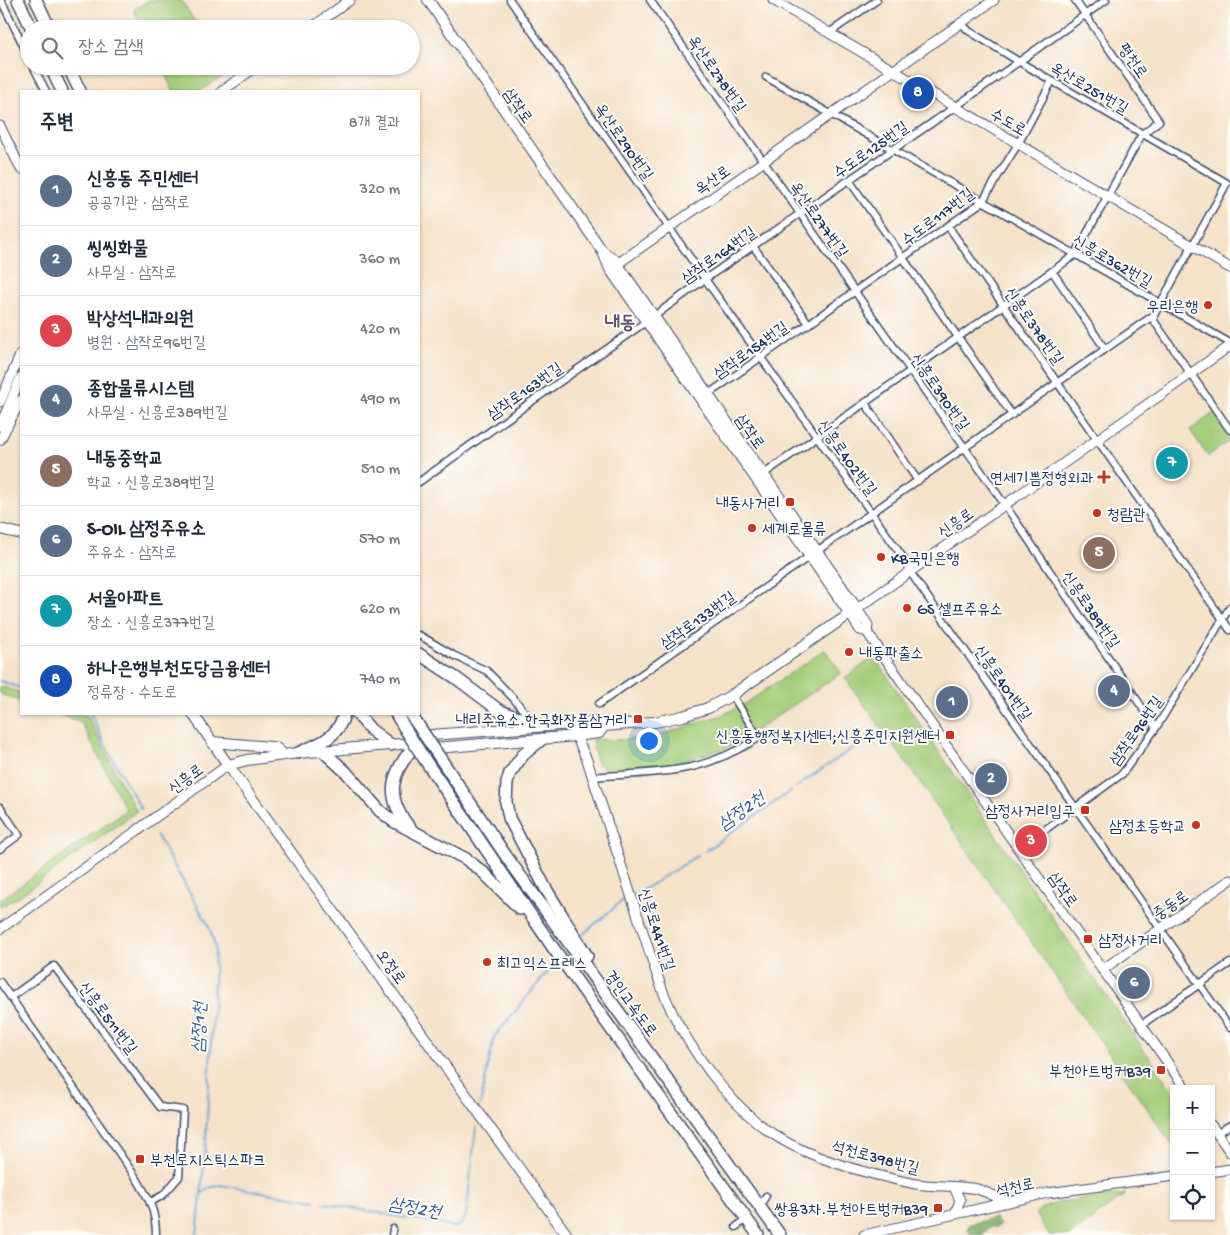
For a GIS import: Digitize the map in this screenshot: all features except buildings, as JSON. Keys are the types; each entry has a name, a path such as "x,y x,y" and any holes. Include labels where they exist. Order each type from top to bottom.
{"highway":[{"path":"18,0 28,20"},
{"path":"36,0 46,20"},
{"path":"54,75 62,90"},
{"path":"72,75 80,90"},
{"path":"420,655 500,711 537,724"},
{"path":"298,753 322,744 334,733 344,715"},
{"path":"359,715 371,730 391,745"},
{"name":"경인고속도로","path":"397,715 425,760 554,948 756,1232"},
{"name":"경인고속도로","path":"411,715 506,856 780,1235"},
{"path":"542,739 523,755 510,773 506,793 509,818 546,889 623,1018"},
{"path":"414,833 396,807 393,786 399,766 420,743"},
{"path":"323,751 346,772 380,811 393,821 445,847 484,872 554,948"}],"main road":[{"name":"삼작로","path":"428,0 854,612"},
{"name":"삼작로","path":"650,319 707,395 760,477"},
{"path":"0,529 20,534"},
{"name":"신흥로","path":"420,743 432,735 537,724 571,725 597,722 604,726 655,722 682,716 708,708 732,695 854,612"},
{"name":"오정로","path":"194,715 567,1235"},
{"name":"신흥로","path":"228,765 248,760 298,753 391,745 420,743 436,748 576,736 599,733 604,726"},
{"path":"212,742 271,747 276,748 284,755"}],"street":[{"path":"1,0 20,39"},
{"path":"322,20 350,0"},
{"name":"옥산로290번길","path":"510,0 705,279"},
{"name":"옥산로278번길","path":"650,0 764,162"},
{"name":"수도로","path":"773,0 1230,268"},
{"path":"829,33 877,0"},
{"name":"옥산로","path":"614,267 994,0"},
{"name":"평천로","path":"1075,0 1159,121 1142,134"},
{"path":"1018,61 1106,0"},
{"name":"옥산로251번길","path":"961,23 969,31 1018,61 1227,183 1192,246"},
{"name":"수도로125번길","path":"800,214 1018,61"},
{"path":"38,75 45,90"},
{"path":"223,90 244,75"},
{"path":"766,77 832,114"},
{"name":"수도로117번길","path":"855,292 982,202 1018,144 1052,81"},
{"name":"신흥로362번길","path":"832,114 1230,345"},
{"path":"0,126 20,168"},
{"path":"760,477 1075,255 1142,134"},
{"name":"옥산로277번길","path":"764,162 855,292"},
{"name":"수도로117번길","path":"849,180 903,258"},
{"name":"삼작로164번길","path":"650,319 800,214"},
{"name":"신흥로378번길","path":"948,226 1230,630"},
{"name":"삼작로154번길","path":"753,246 809,324"},
{"path":"1192,246 1154,315 1154,321 1230,430"},
{"path":"903,258 1012,415"},
{"path":"1052,271 1105,349"},
{"name":"신흥로402번길","path":"705,279 907,563 910,572"},
{"name":"삼작로154번길","path":"707,395 855,292"},
{"name":"신흥로390번길","path":"855,292 1005,505"},
{"name":"삼작로133번길","path":"599,704 1154,315"},
{"name":"삼작로163번길","path":"420,481 650,319"},
{"name":"신흥로","path":"854,612 1230,345"},
{"path":"0,402 20,355"},
{"path":"0,426 20,379"},
{"path":"0,440 20,402"},
{"path":"865,403 918,481"},
{"name":"신흥로389번길","path":"1005,505 1156,728"},
{"name":"신흥로401번길","path":"910,572 1230,1028"},
{"name":"삼작로96번길","path":"1021,853 1039,834 1122,774 1156,728 1230,607"},
{"name":"삼작로","path":"854,612 860,630 867,632 1183,1085"},
{"path":"420,636 453,656 486,671 537,724"},
{"path":"592,777 650,773 696,766 727,755 759,738 732,695"},
{"name":"신흥로441번길","path":"571,725 592,777 656,972 667,1000 679,1025 710,1071 746,1113"},
{"name":"신흥로","path":"0,929 228,765"},
{"path":"0,807 19,835 0,848"},
{"name":"중동로","path":"1102,970 1230,880"},
{"path":"1141,1025 1230,963"},
{"name":"신흥로511번길","path":"11,997 54,966 160,1108 183,1110 179,1177 163,1195 151,1202"},
{"path":"0,982 129,1167 151,1202 156,1222 156,1235"},
{"name":"석천로398번길","path":"746,1113 779,1138 834,1162 917,1184 977,1190 1008,1202"},
{"path":"1217,1134 1230,1125"},
{"path":"1214,1130 1230,1152"},
{"path":"1215,1171 1230,1169"},
{"name":"석천로","path":"864,1235 1048,1194 1170,1177"},
{"path":"954,1187 960,1200 955,1214"}],"green space":[{"path":"149,0 181,0 194,20 139,20 134,10"},
{"path":"165,75 224,75 202,90 173,90"},
{"path":"1217,411 1230,430 1230,440 1208,456 1190,430"},
{"path":"825,650 841,673 727,748 645,772 606,769 596,761 592,739 621,740 657,736 722,715 743,705"},
{"path":"874,657 1170,1087 1170,1141 924,788 845,678"},
{"path":"0,686 20,693 20,701 0,694"},
{"path":"60,715 88,716 137,811 18,897 0,907 0,900 126,810 81,722"},
{"path":"1126,1194 1070,1235 1049,1235 1035,1214 1041,1209 1063,1202"},
{"path":"995,1218 1000,1225 990,1227 982,1235 972,1235 967,1229 970,1224"}],"waterway":[{"name":"삼정1천","path":"0,681 20,688"},
{"name":"삼정1천","path":"91,715 105,745 141,809"},
{"name":"삼정2천","path":"796,787 878,731"},
{"name":"삼정2천","path":"705,851 791,791"},
{"name":"삼정1천","path":"157,836 209,926 215,946 205,1155 197,1235"},
{"name":"삼정2천","path":"638,893 698,855"},
{"name":"삼정2천","path":"581,936 623,900"},
{"name":"삼정2천","path":"480,1105 494,1037 550,969"},
{"name":"삼정2천","path":"324,1203 456,1227 462,1223 466,1216 476,1127"},
{"name":"삼정2천","path":"201,1194 209,1188 220,1185 315,1201"}],"place":[{"name":"하나은행부천도당금융센터","path":"918,93"},
{"name":"우리은행","path":"1208,305"},
{"name":"서울아파트","path":"1172,463"},
{"name":"연세기쁨정형외과","path":"1104,477"},
{"name":"내동사거리","path":"790,502"},
{"name":"청람관","path":"1097,513"},
{"name":"세계로물류","path":"752,528"},
{"name":"내동중학교","path":"1099,553"},
{"name":"KB국민은행","path":"881,557"},
{"name":"GS 셀프주유소","path":"907,608"},
{"name":"내동파출소","path":"849,652"},
{"name":"종합물류시스템","path":"1114,691"},
{"name":"신흥동 주민센터","path":"952,702"},
{"name":"내리주유소.한국화장품삼거리","path":"638,719"},
{"name":"신흥동행정복지센터;신흥주민지원센터","path":"950,735"},
{"name":"씽씽화물","path":"991,779"},
{"name":"삼정사거리입구","path":"1085,810"},
{"name":"삼정초등학교","path":"1196,825"},
{"name":"박상석내과의원","path":"1031,841"},
{"name":"삼정사거리","path":"1088,939"},
{"name":"최고익스프레스","path":"487,962"},
{"name":"S-OIL 삼정주유소","path":"1134,983"},
{"name":"부천아트벙커B39","path":"1161,1070"},
{"name":"부천로지스틱스파크","path":"140,1159"},
{"name":"쌍용3차.부천아트벙커B39","path":"938,1208"}],"district":[{"name":"내동","path":"620,321"}]}
